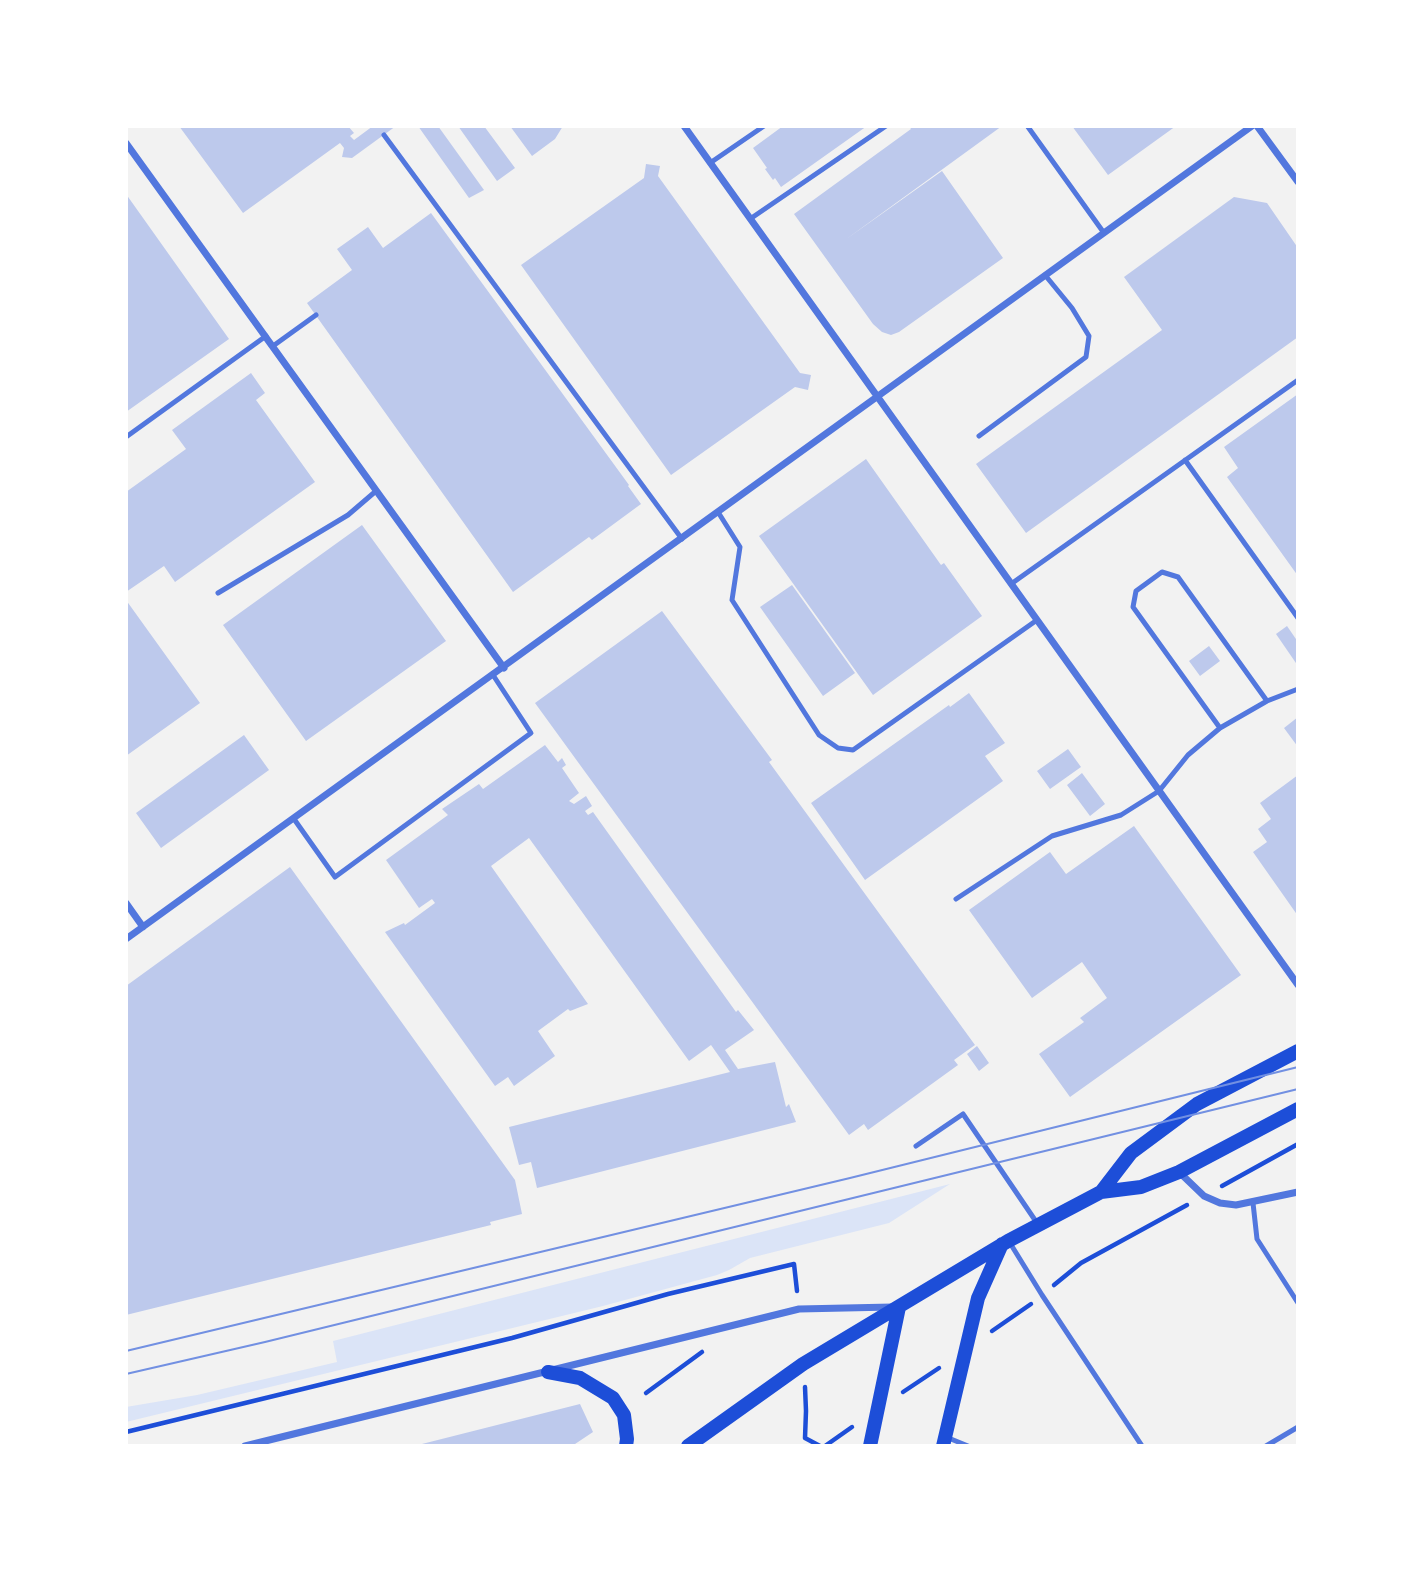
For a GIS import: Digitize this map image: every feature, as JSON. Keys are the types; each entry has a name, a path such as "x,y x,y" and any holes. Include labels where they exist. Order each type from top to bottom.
{"main road":[{"path":"1101,1192 1131,1153 1197,1104 1298,1051"},
{"path":"688,1446 803,1364 1005,1242 1101,1192 1142,1187 1178,1172 1298,1109"},
{"path":"945,1442 978,1298 1005,1242"},
{"path":"870,1446 899,1307"},
{"path":"548,1372 580,1378 613,1398 624,1415 626,1446"}],"street":[{"path":"684,126 1298,985"},
{"path":"126,939 1255,126 1298,182"},
{"path":"126,143 504,668"},
{"path":"126,903 143,927"},
{"path":"1178,1172 1204,1196 1220,1203 1253,1203 1298,1192"},
{"path":"244,1446 799,1309 899,1307"}],"lane":[{"path":"710,163 764,126"},
{"path":"750,219 886,126"},
{"path":"1028,127 1104,233"},
{"path":"384,135 682,539"},
{"path":"979,436 1086,356 1089,336 1072,308 1045,275"},
{"path":"273,346 316,315"},
{"path":"126,437 266,336"},
{"path":"1011,584 1298,380"},
{"path":"1185,460 1298,618"},
{"path":"218,593 348,516 376,491"},
{"path":"718,512 740,547 732,600 819,735 838,748 853,750 1037,620"},
{"path":"1220,728 1133,607 1136,591 1162,572 1178,577 1267,702"},
{"path":"294,819 335,877 531,733 493,675"},
{"path":"956,899 1052,836 1121,815 1159,791 1188,755 1220,728 1267,702 1298,689"},
{"path":"916,1146 963,1114 1038,1225"},
{"path":"1253,1203 1257,1239 1298,1303"},
{"path":"1005,1242 1142,1446"},
{"path":"1266,1446 1298,1427"},
{"path":"945,1442 968,1446"}],"path":[{"path":"1255,1167 1298,1144"},
{"path":"1057,1283 1081,1263 1157,1221"},
{"path":"126,1432 512,1338 668,1294 794,1264 796,1284"},
{"path":"825,1446 1030,1304"},
{"path":"646,1393 704,1351"},
{"path":"806,1431 805,1438 820,1446"}],"shaded area":[{"path":"950,1184 889,1223 750,1258 717,1275 603,1306 126,1422 126,1407 197,1395 337,1362 333,1341"}],"building":[{"path":"179,126 348,126 354,133 350,136 354,140 373,126 396,126 352,158 342,157 344,148 340,143 243,213"},
{"path":"418,126 438,126 484,190 469,198"},
{"path":"458,126 484,126 515,168 497,181"},
{"path":"510,126 563,126 555,139 532,156"},
{"path":"783,126 867,126 781,187 765,169 767,168 753,148"},
{"path":"909,126 1002,126 845,240 942,171 1003,258 891,335 882,332 873,324 794,214 911,129"},
{"path":"1072,126 1176,126 1108,175"},
{"path":"646,164 660,166 658,176 800,373 811,375 808,390 795,387 671,475 521,265 644,178"},
{"path":"126,194 229,339 126,412"},
{"path":"1234,197 1267,203 1298,248 1298,337 1026,533 976,464 1162,330 1124,277"},
{"path":"431,213 641,504 592,540 589,537 513,592 307,303 352,270 337,249 368,227 383,248"},
{"path":"251,373 265,393 256,400 315,482 175,582 164,566 126,592 126,492 186,449 172,430"},
{"path":"1298,394 1298,576 1227,477 1238,468 1224,447"},
{"path":"866,459 941,565 944,563 982,616 873,695 759,536"},
{"path":"362,525 446,641 306,741 223,625"},
{"path":"792,585 855,673 823,696 760,607"},
{"path":"126,600 200,703 126,756"},
{"path":"662,611 975,1045 954,1060 958,1065 868,1130 864,1124 849,1135 535,703"},
{"path":"1287,626 1298,642 1298,666 1276,634"},
{"path":"1209,646 1220,661 1200,676 1189,661"},
{"path":"969,693 1005,743 985,756 1003,781 865,880 811,803"},
{"path":"1298,717 1298,747 1284,728"},
{"path":"244,735 269,770 161,848 136,813"},
{"path":"545,745 558,762 562,758 566,765 562,768 579,793 569,801 574,804 586,796 592,806 585,811 588,815 593,812 736,1012 738,1010 754,1030 725,1050 738,1069 775,1062 786,1107 789,1104 796,1122 537,1188 531,1162 519,1165 509,1127 730,1072 711,1045 689,1061 529,838 491,866 588,1004 570,1011 568,1009 538,1031 555,1056 514,1086 508,1077 495,1086 385,932 404,923 405,925 435,903 432,899 419,908 386,860 448,815 442,809 479,784 483,789"},
{"path":"1068,749 1081,767 1050,789 1037,771"},
{"path":"1082,773 1105,804 1090,816 1067,785"},
{"path":"1298,775 1298,916 1253,852 1267,842 1258,829 1271,819 1260,803"},
{"path":"1134,826 1241,975 1070,1097 1039,1054 1084,1022 1080,1018 1107,998 1082,962 1032,998 969,910 1050,852 1066,874"},
{"path":"290,867 515,1180 522,1214 490,1222 491,1225 126,1315 126,986"},
{"path":"977,1046 989,1063 979,1071 967,1054"},
{"path":"580,1404 593,1432 572,1446 414,1446"}],"tram line":[{"path":"126,1351 850,1178 1298,1067"},
{"path":"126,1374 1298,1089"}]}
